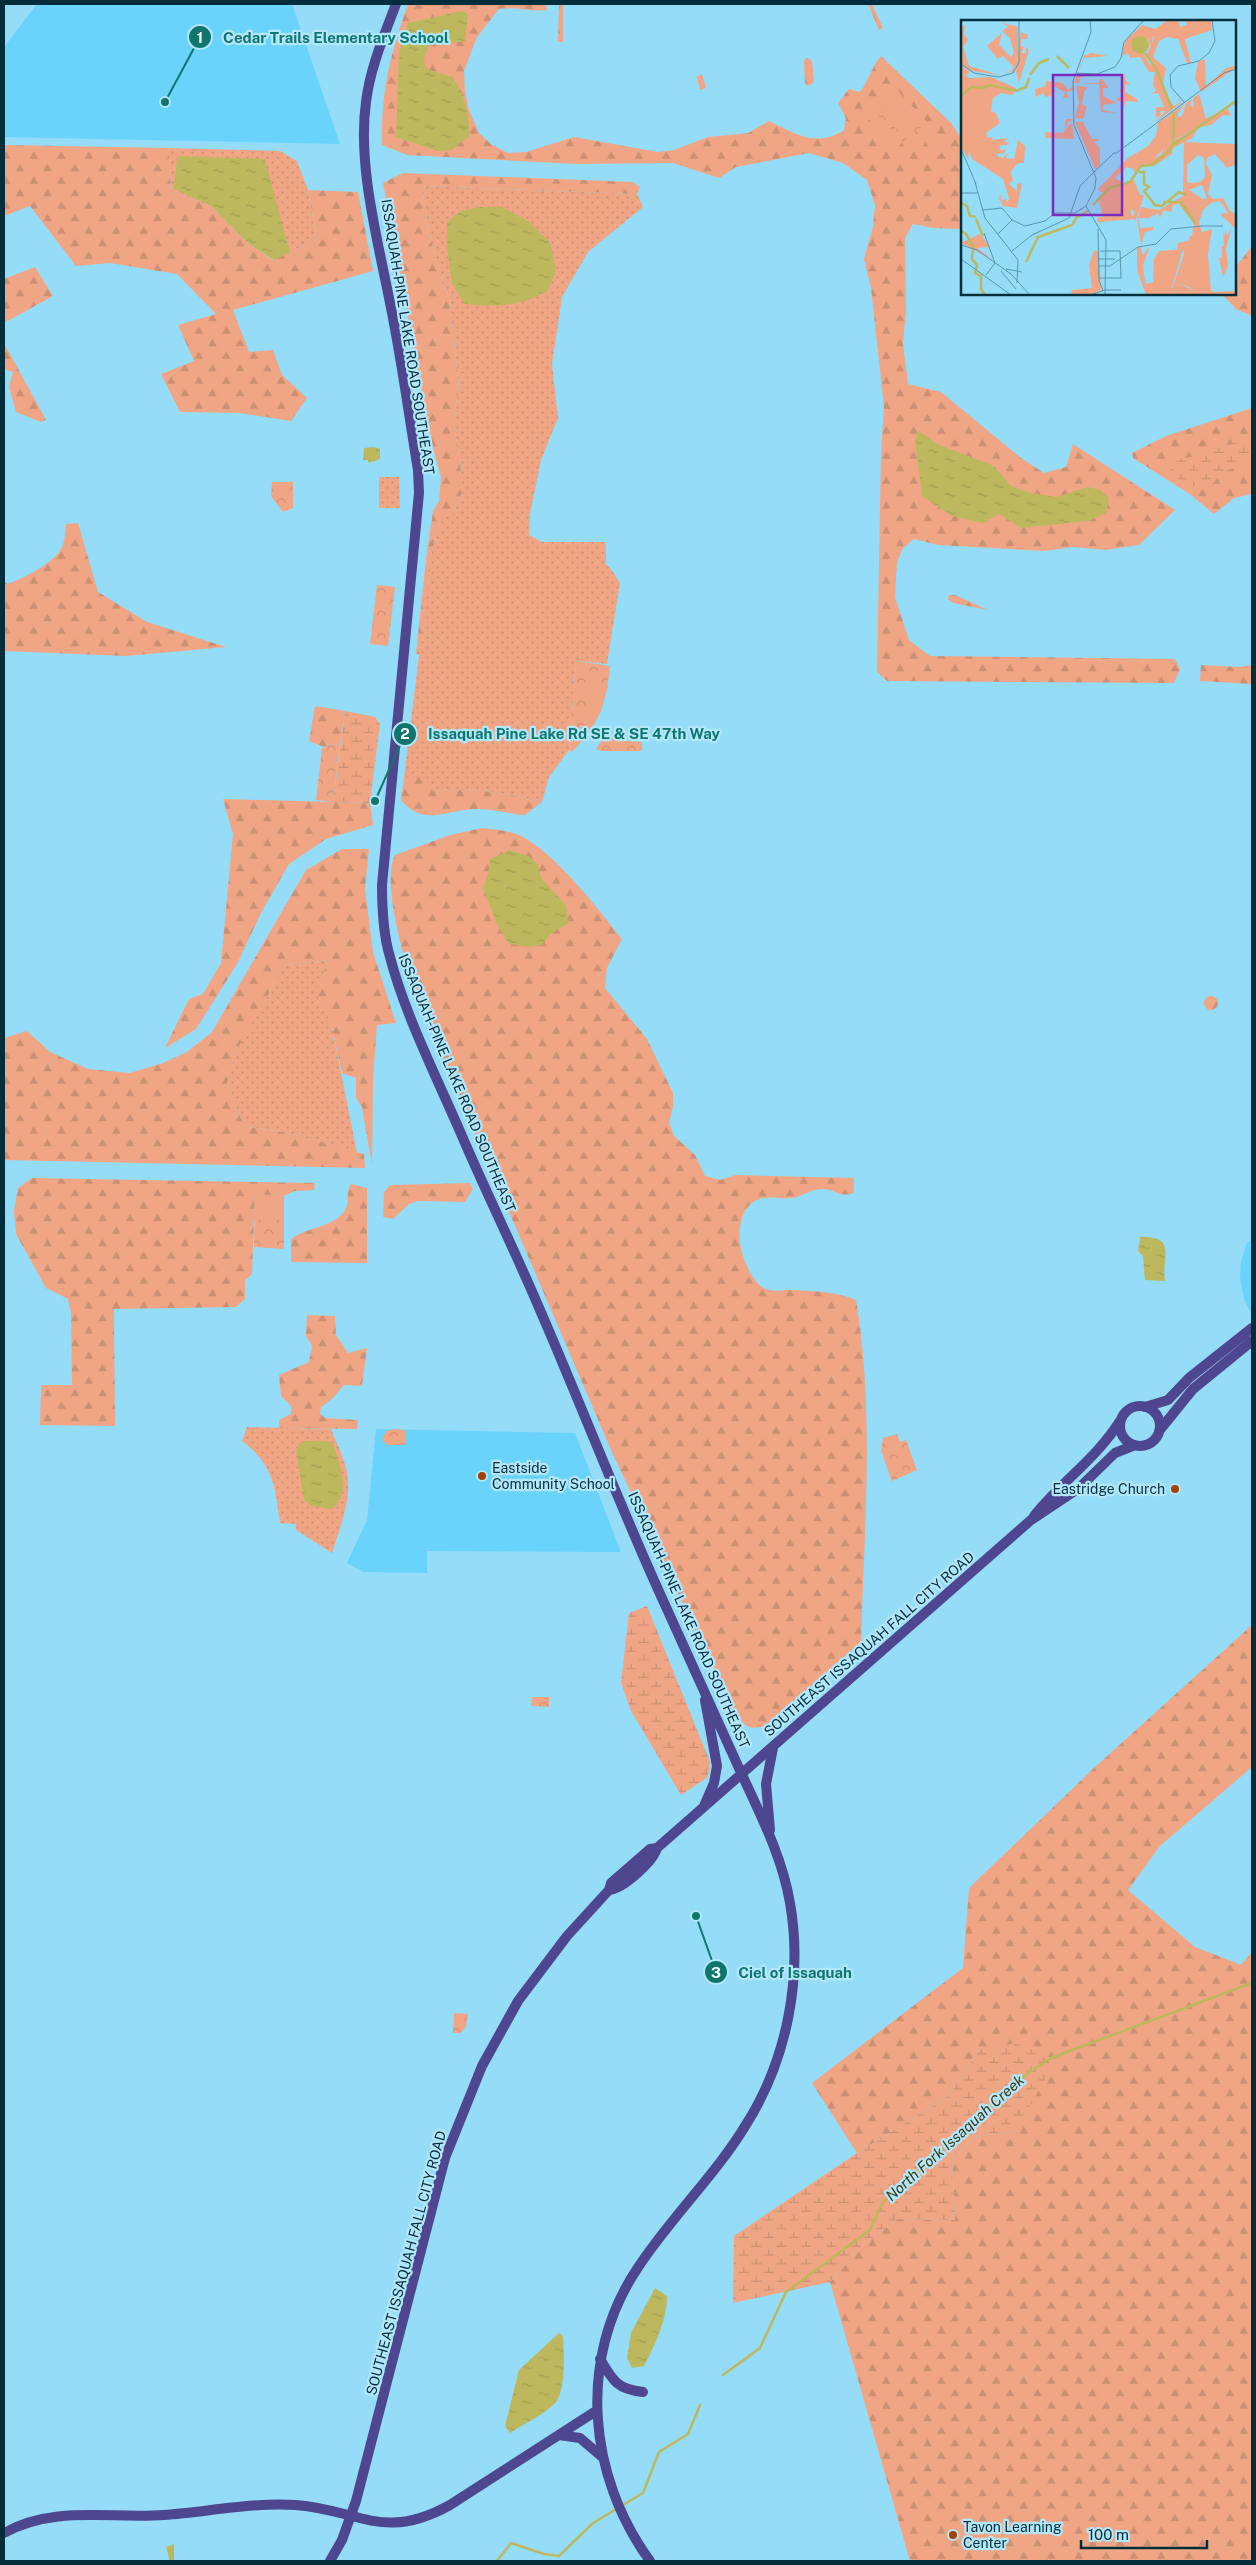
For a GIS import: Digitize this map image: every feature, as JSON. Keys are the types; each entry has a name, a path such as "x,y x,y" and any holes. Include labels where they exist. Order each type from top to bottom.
{"main road":[{"name":"ISSAQUAH-PINE LAKE ROAD SOUTHEAST","path":"396,4 372,72 364,118 366,158 374,221 395,329 418,470 419,494 392,795 383,866 382,904 385,936 394,972 459,1128 536,1301 649,1569 771,1838"},
{"path":"1252,1328 1189,1378 1168,1400 1127,1410 1120,1421 1121,1434 1135,1445 1142,1446 1151,1442 1192,1389 1252,1341"},
{"path":"1145,1407 1157,1416 1159,1431"},
{"name":"SOUTHEAST ISSAQUAH FALL CITY ROAD","path":"1031,1520 1052,1493 1098,1452 1120,1421"},
{"name":"SOUTHEAST ISSAQUAH FALL CITY ROAD","path":"330,2561 352,2516 445,2158 463,2109 496,2038 518,2001 566,1936 609,1890 616,1889 640,1870 656,1855 658,1848 1031,1520 1079,1488 1115,1453 1135,1445"},
{"path":"702,1686 717,1766 714,1783 702,1809"},
{"path":"650,2561 618,2505 602,2456 596,2411 600,2359 609,2323 635,2272 658,2239 732,2147 772,2075 790,2005 794,1949 789,1895 771,1838 766,1784 773,1748"},
{"path":"600,2359 619,2386 628,2390 643,2392"},
{"path":"4,2533 27,2523 59,2516 161,2516 282,2504 311,2506 382,2523 418,2520 435,2513 596,2411"},
{"path":"559,2435 580,2438 588,2442 602,2456"}],"shaded area":[{"path":"37,4 292,4 340,144 4,137 4,47"},
{"path":"1252,1240 1252,1315 1244,1299 1240,1278 1241,1261 1247,1243"},
{"name":"Eastside Community School","path":"376,1429 575,1433 621,1552 427,1551 427,1573 363,1572 347,1563 367,1520"}],"green space":[{"path":"408,4 546,5 547,10 499,9 477,37 464,71 465,92 469,110 479,133 492,145 508,153 526,152 574,137 658,152 674,150 708,137 748,133 769,121 806,137 824,138 844,130 846,118 838,103 849,89 860,92 881,56 952,124 961,138 961,229 933,228 913,224 905,238 906,311 903,343 908,384 941,392 1021,458 1044,473 1066,467 1073,444 1175,510 1139,545 1106,550 1073,547 1044,551 938,545 914,539 903,548 897,562 895,597 909,640 930,656 1175,659 1180,669 1174,683 887,681 877,672 881,452 884,407 871,288 864,259 873,227 875,205 867,180 843,163 809,153 736,167 719,178 673,163 576,164 407,155 382,145 385,90 396,40"},
{"path":"559,4 563,4 563,42 558,42"},
{"path":"868,4 872,4 883,28 879,30"},
{"path":"808,58 812,61 814,82 808,86 805,83 804,62"},
{"path":"702,74 706,88 700,90 697,77"},
{"path":"897,90 927,122 911,137 881,106"},
{"path":"898,98 919,120 909,129 888,107"},
{"path":"875,107 906,139 897,148 865,115"},
{"path":"874,111 886,124 880,129 869,117"},
{"path":"931,126 949,145 938,156 920,137"},
{"path":"890,128 902,140 897,145 885,133"},
{"path":"4,145 169,148 171,192 211,206 249,244 273,260 317,240 308,190 358,192 373,271 233,310 249,352 273,350 282,375 307,398 291,421 239,413 180,412 161,374 194,361 178,325 216,314 177,274 110,263 76,266 30,206 4,216"},
{"path":"169,148 280,151 297,161 308,190 317,240 274,260 211,206 171,192"},
{"path":"403,173 633,182 640,187 637,194 425,186 422,195 433,248 450,302 459,387 453,422 460,458 462,492 454,512 441,520 432,551 420,654 416,654 426,559 433,511 439,501 441,477 432,444 383,183"},
{"path":"425,186 637,194 643,207 588,252 562,297 552,364 558,418 541,460 530,514 529,535 542,542 606,542 606,564 620,583 607,664 576,661 569,750 549,777 542,802 488,792 461,790 433,791 421,778 404,778 432,551 441,519 454,512 462,492 460,458 453,422 459,387 450,302 433,248 422,195"},
{"path":"1252,246 1252,316 1236,309 1223,295 1236,295 1236,267"},
{"path":"35,267 53,296 4,323 4,279"},
{"path":"4,343 46,420 41,422 16,412 9,387 13,372 4,369"},
{"path":"1252,408 1252,494 1234,498 1214,514 1191,495 1133,458 1132,453 1166,436"},
{"path":"1252,434 1252,461 1225,471 1213,483 1188,487 1170,471 1173,461 1211,452"},
{"path":"379,477 399,477 400,508 379,508"},
{"path":"272,482 293,482 293,508 283,512 271,496"},
{"path":"78,523 98,592 147,622 226,647 126,656 4,651 4,581 8,584 14,582 46,564 59,553 62,547 66,524"},
{"path":"377,585 395,587 388,646 370,644"},
{"path":"949,595 955,595 988,610 953,603 948,599"},
{"path":"576,661 610,666 609,679 599,713 588,733 572,752 569,750"},
{"path":"1201,665 1240,667 1252,665 1252,684 1200,681"},
{"path":"594,670 599,672 601,677 599,682 594,684 589,682 587,677 589,672"},
{"path":"591,684 608,686 601,711 594,725 586,713"},
{"path":"315,706 345,711 340,745 327,744 326,748 309,741"},
{"path":"345,711 375,717 380,724 370,803 333,802"},
{"path":"605,736 617,736 617,740 642,742 642,751 601,751 596,749"},
{"path":"327,744 340,745 333,802 316,800 322,748 326,748"},
{"path":"421,777 433,791 461,790 488,792 542,802 525,815 480,809 426,815 409,808 401,800 404,778"},
{"path":"223,799 370,803 373,825 326,839 289,864 261,913 237,964 196,1029 165,1048 189,999 203,994 221,963 233,834"},
{"path":"482,828 513,833 527,839 542,850 572,879 622,939 607,968 605,988 647,1039 673,1093 673,1107 669,1123 674,1136 695,1155 705,1176 720,1180 736,1175 854,1178 854,1193 840,1194 827,1189 818,1189 793,1198 763,1198 754,1201 743,1214 741,1223 741,1251 752,1276 762,1287 771,1290 831,1293 856,1300 862,1342 865,1385 867,1471 861,1642 765,1726 758,1728 748,1727 741,1721 731,1706 611,1450 415,992 396,923 393,903 391,868 395,855 450,835"},
{"path":"342,849 369,849 365,889 373,952 396,1023 377,1025 373,1079 372,1165 362,1107 356,1098 356,1078 342,1073 331,1022 315,992 329,960 285,965 235,1053 227,1083 244,1126 288,1133 364,1154 365,1168 4,1160 4,1038 27,1031 50,1052 88,1069 130,1073 163,1063 187,1052 212,1032 306,870"},
{"path":"329,960 316,992 331,1022 357,1153 288,1133 244,1126 227,1083 235,1052 285,965"},
{"path":"1208,996 1214,996 1218,1003 1214,1010 1208,1010 1204,1006 1204,1000"},
{"path":"32,1178 315,1183 314,1190 295,1191 284,1196 255,1195 252,1274 245,1280 245,1299 236,1307 114,1309 115,1426 40,1425 41,1385 72,1385 71,1313 68,1299 46,1288 16,1234 14,1211 18,1188"},
{"path":"470,1183 473,1189 465,1202 418,1201 409,1204 393,1219 383,1217 384,1192 390,1185"},
{"path":"351,1184 367,1188 367,1263 291,1262 291,1239 338,1218 345,1210"},
{"path":"255,1195 284,1196 284,1249 254,1247"},
{"path":"255,1195 284,1196 284,1220 254,1220"},
{"path":"307,1315 335,1316 336,1335 348,1353 367,1348 362,1386 344,1385 332,1399 321,1407 320,1414 325,1418 358,1420 357,1429 279,1428 279,1420 291,1414 291,1406 281,1396 279,1375 309,1362 312,1346 306,1336"},
{"path":"247,1427 331,1429 346,1467 348,1480 347,1499 332,1553 296,1530 296,1524 280,1523 274,1488 267,1468 253,1450 242,1441"},
{"path":"395,1429 405,1430 405,1445 388,1445 382,1440 386,1431"},
{"path":"897,1434 900,1442 906,1440 917,1470 892,1481 881,1451 883,1438"},
{"path":"647,1606 710,1762 708,1777 681,1795 631,1711 621,1683 629,1613"},
{"path":"1252,1625 1252,1767 1160,1846 1128,1890 1195,1947 1252,1969 1252,2561 910,2561 830,2282 866,2242 898,2219 955,2220 952,2159 974,2137 1016,2131 979,2050 947,2097 857,2153 812,2083 963,1968 969,1888 1094,1768"},
{"path":"532,1697 549,1697 549,1707 531,1706"},
{"path":"1252,1952 1252,1969 1241,1965"},
{"path":"454,2013 468,2014 466,2027 460,2033 453,2033"},
{"path":"1016,2043 1051,2058 1049,2072 1016,2131 974,2137 952,2159 955,2220 898,2219 866,2242 830,2282 733,2303 734,2236 857,2153 947,2097 979,2050"}],"water":[{"path":"462,11 468,14 465,41 430,44 424,58 425,66 429,70 453,77 466,106 469,121 469,137 452,150 437,151 396,137 399,53 408,23"},
{"path":"177,156 265,159 290,253 274,260 249,244 211,206 174,189"},
{"path":"480,207 502,207 528,221 550,242 556,270 548,291 527,300 508,305 465,304 452,284 447,249 447,222 461,211"},
{"path":"919,431 937,444 994,466 1011,486 1032,493 1056,497 1088,487 1100,490 1109,498 1106,513 1088,521 1021,528 999,514 983,523 952,516 922,496 915,440"},
{"path":"374,447 380,449 380,459 369,463 368,460 363,460 364,448"},
{"path":"510,850 528,856 538,864 541,878 565,904 569,923 551,934 542,945 526,947 508,943 497,924 483,888 488,875 490,859"},
{"path":"1140,1237 1159,1240 1164,1244 1165,1281 1145,1280 1143,1256 1138,1251"},
{"path":"306,1441 333,1443 341,1469 343,1486 342,1494 332,1509 311,1506 304,1500 296,1451 300,1443"},
{"path":"655,2288 667,2296 663,2323 644,2366 632,2368 627,2358 631,2333"},
{"path":"559,2333 563,2336 564,2360 563,2380 559,2396 556,2402 547,2410 510,2433 505,2426 519,2370"},
{"path":"174,2544 174,2560 170,2561 166,2547"}],"waterway":[{"name":"North Fork Issaquah Creek","path":"723,2375 760,2348 786,2292 870,2230 883,2202 1028,2073 1051,2058 1252,1983"},
{"name":"North Fork Issaquah Creek","path":"623,2505 643,2493 659,2452 688,2434 700,2405"},
{"name":"North Fork Issaquah Creek","path":"497,2561 511,2543 544,2554 559,2556 593,2523 618,2508"}],"place":[{"name":"Cedar Trails Elementary School","path":"165,102"},
{"name":"Issaquah Pine Lake Rd SE & SE 47th Way","path":"375,801"},
{"name":"Eastside Community School","path":"482,1476"},
{"name":"Eastridge Church","path":"1175,1489"},
{"name":"Ciel of Issaquah","path":"696,1916"},
{"name":"Tavon Learning Center","path":"953,2535"}]}
